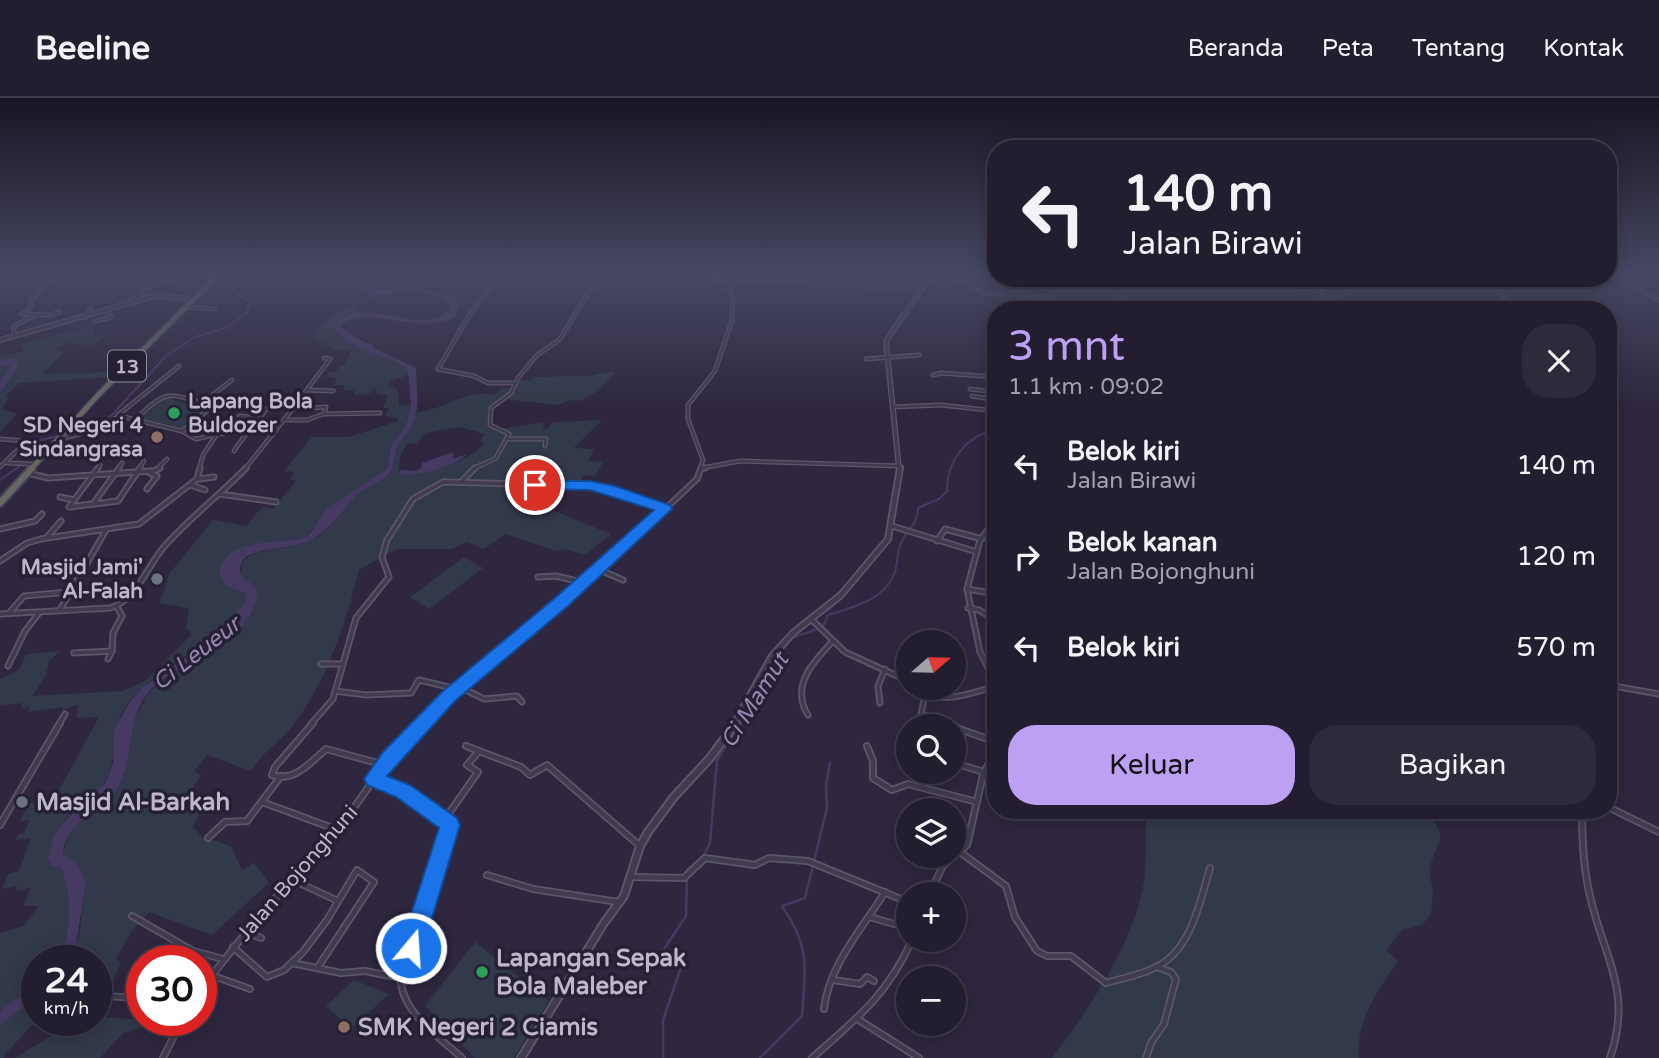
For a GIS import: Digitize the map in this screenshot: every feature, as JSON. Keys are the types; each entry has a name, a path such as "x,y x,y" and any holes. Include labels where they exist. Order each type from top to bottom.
{"highway":[{"name":"13","path":"0,503 55,440 173,319"}],"street":[{"path":"15,335 13,327 28,319"},
{"path":"0,340 82,319"},
{"path":"95,321 104,319"},
{"path":"467,319 438,369 474,376 488,383 516,383"},
{"path":"462,481 476,466 496,458 507,439 509,433 494,429 488,417 493,405 508,396 536,356 560,339 572,319"},
{"path":"732,319 715,371 688,405 688,419 702,454 702,468 740,461 900,466"},
{"path":"521,1058 604,923 620,903 640,846 674,798 710,758 739,719 772,656 841,595 884,547 892,526 900,466 886,358 887,338 901,319"},
{"path":"866,359 919,355"},
{"path":"0,614 117,607 136,588 163,548 251,462 330,359 324,358"},
{"path":"55,440 87,432 117,416 179,366"},
{"path":"933,375 941,373 987,376"},
{"path":"202,403 232,380"},
{"path":"970,389 987,391"},
{"path":"307,390 333,391"},
{"path":"136,419 166,394 214,408 182,431"},
{"path":"972,396 987,398"},
{"path":"210,397 229,403"},
{"path":"234,451 275,398"},
{"path":"892,407 941,405 987,410"},
{"path":"268,408 327,407 324,414"},
{"path":"285,420 307,420 324,414 380,412"},
{"path":"117,416 182,431 196,439 276,430"},
{"path":"239,416 260,418"},
{"path":"0,561 27,543 47,537 135,526 197,479 205,452 217,435"},
{"path":"0,439 27,441 2,464"},
{"path":"507,439 546,439 545,446"},
{"path":"26,473 48,478 151,471 163,466 167,459"},
{"path":"100,465 69,507 118,500 144,461"},
{"path":"92,505 122,463"},
{"path":"2,464 34,464"},
{"name":"Jalan Bojonghuni","path":"217,967 338,830 374,779 423,721 665,509 691,485 702,468"},
{"path":"147,489 157,476 149,474 151,471"},
{"path":"197,479 214,477"},
{"path":"385,765 344,752 326,750 319,753 303,771 281,776 272,775 275,767 333,699 356,618 388,579 382,561 383,551 413,499 433,485 447,481 517,486 590,486 610,489 665,509"},
{"path":"191,485 205,490"},
{"path":"220,494 276,502"},
{"path":"60,497 74,500"},
{"path":"0,530 35,521 42,514"},
{"path":"47,537 61,521"},
{"path":"892,526 909,529 937,541 977,552"},
{"path":"937,541 945,529 982,539"},
{"path":"987,529 977,552 967,589 968,608 980,652 987,666"},
{"path":"60,610 106,530"},
{"path":"598,569 623,580"},
{"path":"538,577 556,576 583,581"},
{"path":"967,589 987,592"},
{"path":"9,614 24,596 69,592"},
{"path":"108,659 112,651 112,637 123,613 117,607"},
{"path":"968,608 987,615"},
{"path":"8,666 25,631 41,612"},
{"path":"811,619 845,652 896,674"},
{"path":"808,715 800,704 799,693 813,663 833,641"},
{"path":"74,653 112,651"},
{"path":"321,664 343,664"},
{"path":"880,703 877,696 878,682 886,669"},
{"path":"335,691 366,695 411,693 419,680 458,688 484,699 518,696 522,702"},
{"path":"1617,687 1659,694"},
{"path":"966,697 987,688"},
{"path":"0,825 65,714"},
{"path":"966,731 987,739"},
{"path":"466,746 521,767 530,775 547,765 640,846"},
{"path":"867,746 873,761 873,778 892,790 908,784 977,802"},
{"path":"444,820 478,772 467,765 479,751"},
{"path":"966,846 987,766"},
{"path":"966,767 984,772"},
{"path":"208,838 225,822 247,821 281,776"},
{"path":"374,779 403,791 444,820 450,829 401,978 402,993 462,1058"},
{"path":"262,802 338,830"},
{"path":"1617,811 1659,832"},
{"path":"1583,819 1590,898 1621,993 1622,1025 1610,1058"},
{"path":"966,856 1006,886 1015,917 1037,951 1047,956 1071,956 1103,982 1110,983 1157,967 1168,959 1191,929 1210,868"},
{"path":"631,877 688,875 705,858 755,865 764,859 775,858 814,863 896,896"},
{"path":"233,947 269,978 292,963 317,934 355,871 374,880 318,967"},
{"path":"487,875 533,889 620,903"},
{"path":"293,880 338,901"},
{"path":"824,1009 848,947 885,892"},
{"path":"132,916 193,951 223,959"},
{"path":"870,917 896,925"},
{"path":"246,932 261,938"},
{"path":"812,1058 876,1004 888,988 906,952"},
{"path":"292,963 341,973 365,971 401,978"},
{"path":"1146,1058 1164,1024 1176,979 1171,972 1157,967"},
{"path":"217,977 250,989"},
{"path":"833,980 860,984 867,977 874,981"},
{"path":"858,1019 919,1058"},
{"path":"163,1058 174,1036"}],"shaded area":[{"path":"329,319 344,319 336,330 343,339 385,356 408,371 409,375 390,381 389,385 398,390 399,406 411,404 406,424 391,445 388,468 338,502 306,537 249,546 229,555 227,586 248,594 247,602 220,630 143,688 123,711 107,778 99,790 66,820 61,829 52,865 62,869 69,903 64,945 21,945 21,995 0,1011 0,933 23,926 39,906 24,906 30,888 16,891 17,886 2,889 8,874 19,871 31,838 16,840 18,835 24,833 30,820 19,821 31,803 53,801 99,717 77,718 78,704 62,710 63,707 28,712 30,707 23,709 21,703 0,706 0,679 19,670 26,654 61,651 49,661 46,675 32,696 123,691 145,681 192,634 186,629 189,608 160,603 169,574 213,520 246,526 262,507 273,509 296,481 290,479 295,472 284,471 312,437 349,437 398,421 398,418 385,416 389,408 383,408 388,395 377,394 373,388 369,394 354,395 355,391 344,390 344,385 334,385 337,378 325,377 329,372 335,372 340,366 344,366 351,351 335,349 312,338"},
{"path":"90,326 95,330 92,335 106,335 94,345 64,343 56,351 66,351 42,374 116,372 111,377 19,383 5,396 9,397 2,409 17,414 0,432 0,356 25,351 20,345"},
{"path":"611,371 615,373 598,391 580,401 571,400 557,405 504,399 488,411 488,422 495,430 544,422 543,428 548,429 551,423 556,422 602,420 574,448 594,449 588,461 603,462 595,476 583,475 576,490 563,489 545,507 611,534 585,555 565,549 556,551 506,534 483,549 467,542 452,549 396,549 359,570 326,670 306,707 289,730 251,771 207,755 194,771 201,775 189,794 206,800 193,827 202,837 231,846 242,870 254,863 269,883 212,935 149,912 132,931 116,958 121,963 112,981 112,945 76,945 86,882 63,854 67,837 74,825 101,808 129,739 132,724 148,694 157,684 217,647 254,609 253,585 243,581 241,571 248,557 315,538 334,522 360,491 389,475 399,445 417,412 437,408 474,394 495,395 501,388 515,388 520,380 530,381 534,377 589,376","holes":["460,427 485,434 480,441 485,443 456,462 398,475 400,457 407,443 417,444 425,433"]},
{"name":"Lapang Bola Buldozer","path":"165,398 208,409 183,428 141,418"},
{"path":"464,557 483,568 429,609 410,597"},
{"path":"1146,819 1435,819 1441,835 1429,869 1433,891 1431,914 1422,925 1403,930 1386,950 1398,961 1364,1019 1359,1058 1052,1058 1095,997 1120,951 1139,904 1145,863"},
{"name":"Lapangan Sepak Bola Maleber","path":"475,942 549,1001 514,1058 475,1058 425,1006"},
{"path":"354,980 389,994 351,1029 326,1006"},
{"path":"21,1009 22,1036 4,1058 0,1058 0,1025"},
{"path":"112,1018 126,1019 126,1032 100,1058 15,1058 50,1036 112,1036"}],"water":[{"path":"344,319 355,319 341,324 341,327 360,341 416,368 417,404 412,425 397,448 389,474 355,497 325,531 304,543 254,553 243,560 240,566 241,575 257,589 254,606 246,621 219,646 157,684 147,695 135,719 127,760 118,787 103,804 77,825 65,842 63,854 78,866 86,882 76,945 64,945 69,903 62,869 52,865 48,859 54,836 65,821 106,782 113,763 114,730 129,703 142,688 203,646 246,602 247,594 227,586 220,576 222,563 240,548 306,537 327,509 388,468 391,445 406,425 411,404 408,371 339,334 335,326"},
{"path":"385,319 450,319 441,322 410,323"},
{"path":"453,452 453,459 467,454 452,464 434,470 398,475 400,470 416,471 421,468 422,463"},
{"path":"21,995 21,1009 0,1025 0,1011"}],"waterway":[{"path":"64,436 91,427 112,415 166,356 195,337 226,328 238,319"},
{"name":"Ci Leueur","path":"358,340 372,346"},
{"path":"0,363 14,362 0,388"},
{"name":"Ci Mamut","path":"739,724 779,655 792,638 823,627 828,615 869,600 886,587 896,568 900,544 915,522 918,508 939,499 947,491 950,469 960,451 987,432"},
{"path":"24,458 32,442 58,436"},
{"path":"0,480 20,466"},
{"name":"Ci Mamut","path":"663,1058 663,1020 681,967 664,949 686,916 687,870 704,855 710,843 717,760 741,723"},
{"path":"760,1058 802,1016 805,971 802,947 798,934 782,906 805,898 827,808 826,786 830,762"}],"place":[{"name":"Lapang Bola Buldozer","path":"174,413"},
{"name":"SD Negeri 4 Sindangrasa","path":"157,437"},
{"name":"Masjid Jami' Al-Falah","path":"157,579"},
{"name":"Masjid Al-Barkah","path":"22,802"},
{"name":"Lapangan Sepak Bola Maleber","path":"482,972"},
{"name":"SMK Negeri 2 Ciamis","path":"344,1027"}],"route":[{"path":"411,948 450,825 403,791 374,779 390,757 449,696 629,543 665,509 610,489 535,485"}]}
